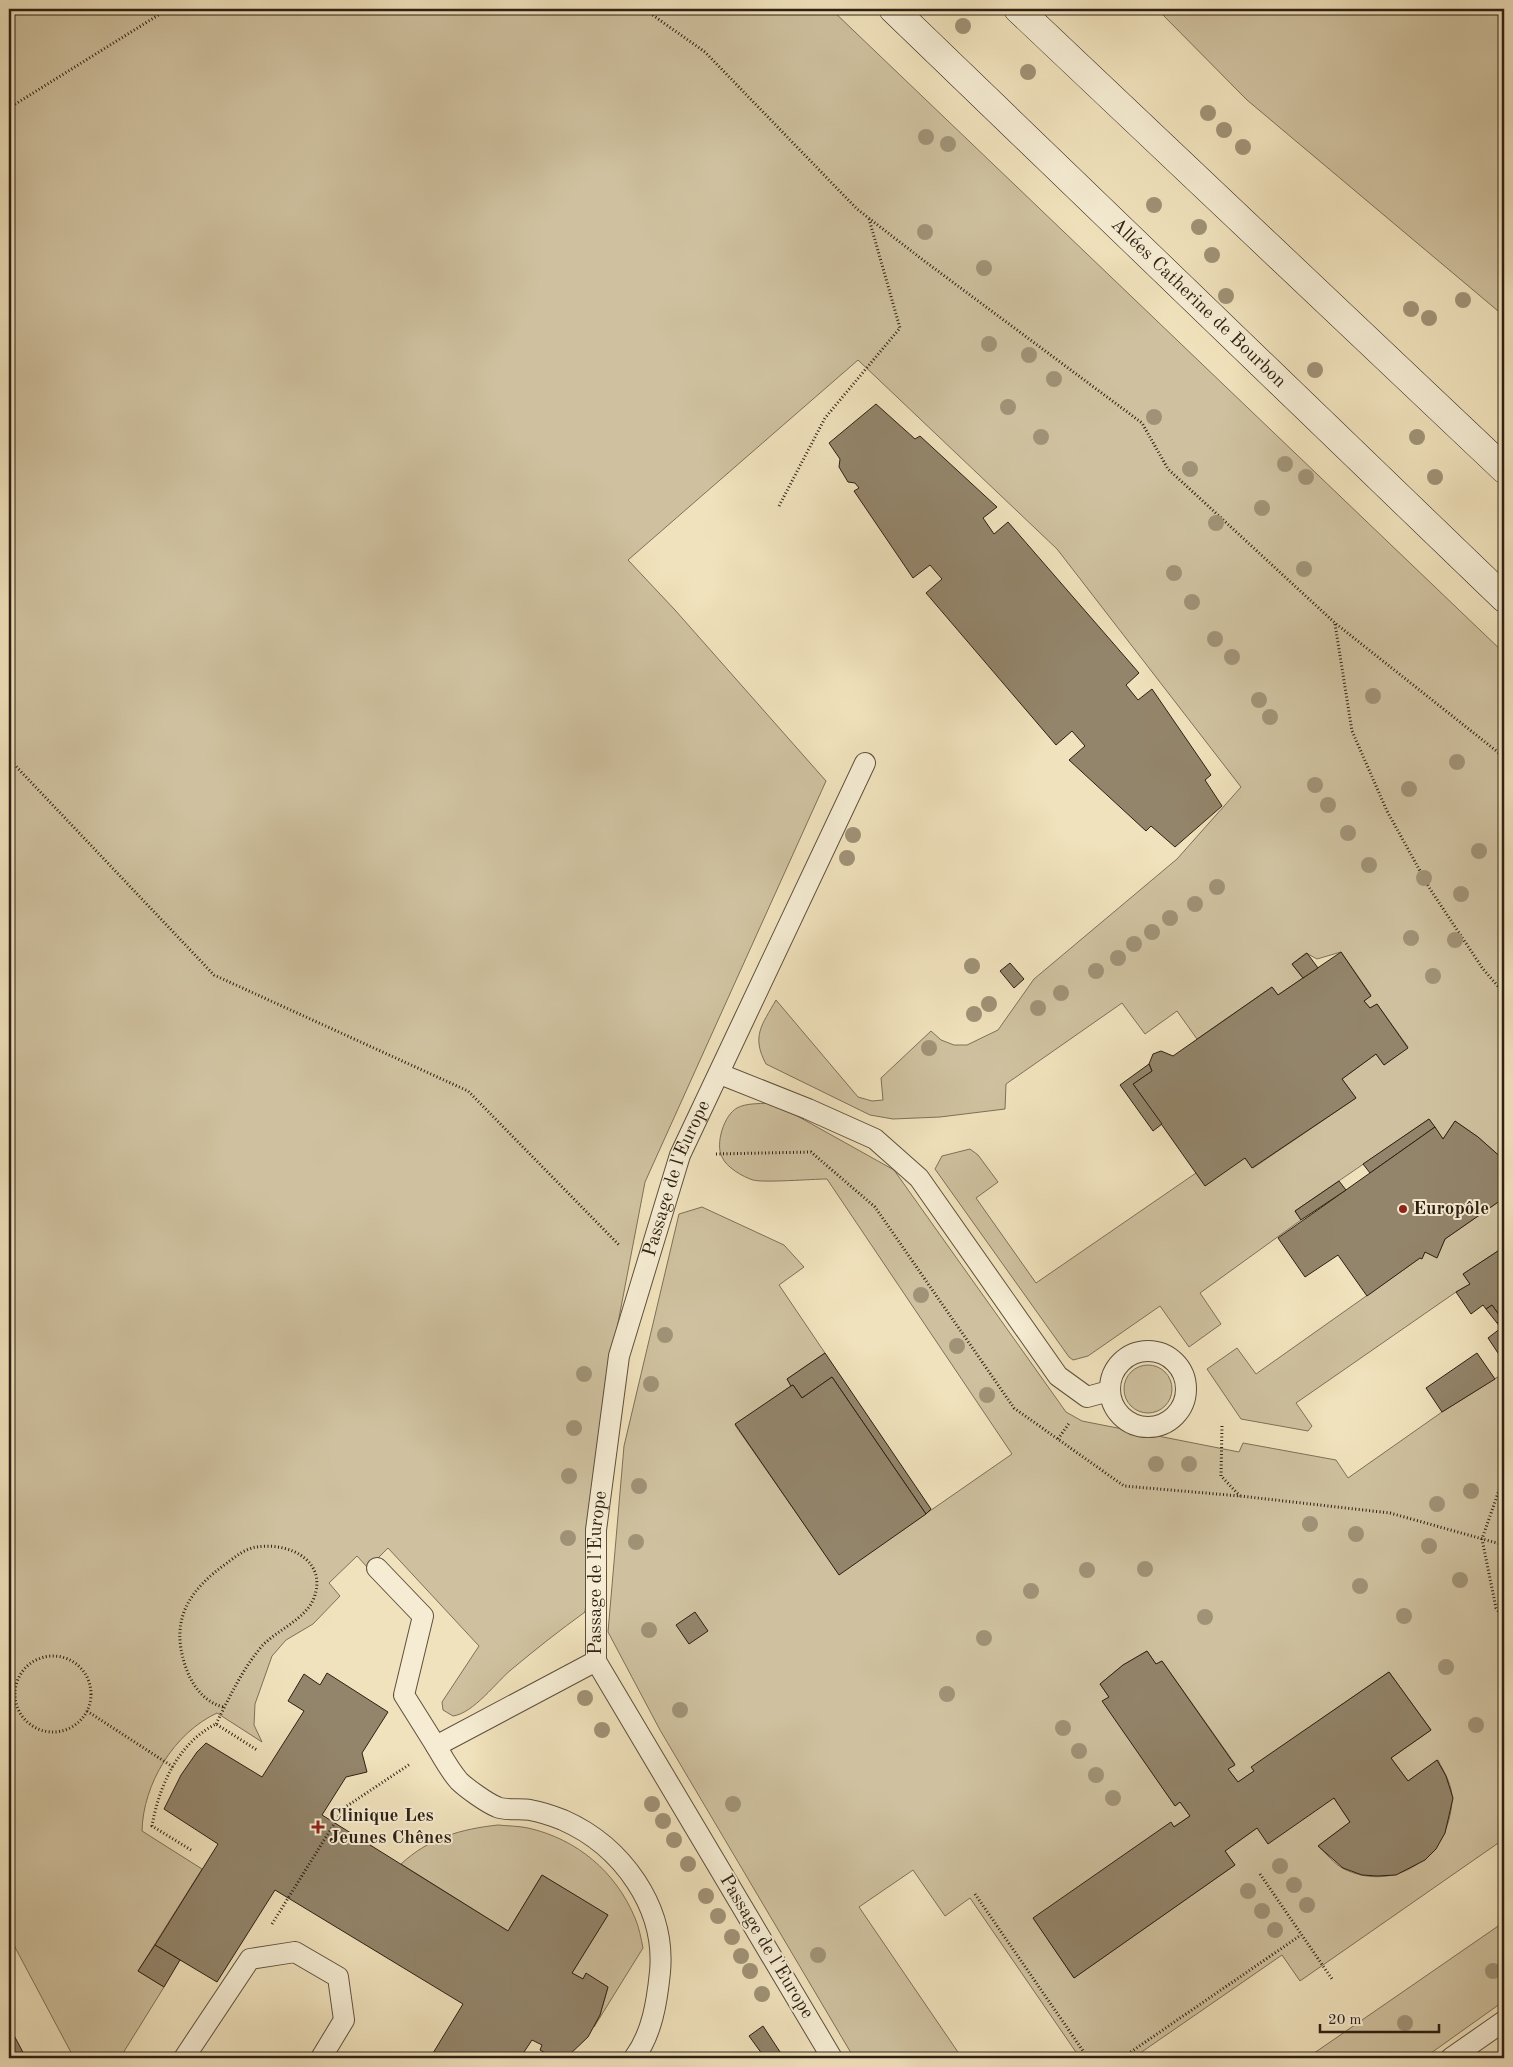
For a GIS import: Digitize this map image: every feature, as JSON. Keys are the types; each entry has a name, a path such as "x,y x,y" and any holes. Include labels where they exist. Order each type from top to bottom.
{"main road":[{"name":"Allées Catherine de Bourbon","path":"894,9 1504,598"},
{"path":"1018,9 1504,469"}],"lane":[{"name":"Passage de l'Europe","path":"832,2058 596,1661 596,1530 619,1356 680,1155 720,1074 865,763"},
{"path":"720,1074 808,1109 875,1139 919,1178 1058,1376 1087,1397 1109,1391"},
{"path":"377,1568 423,1616 404,1695 460,1782 498,1807 531,1810 562,1820 592,1835 617,1857 638,1883 653,1913 662,1953 655,2006 644,2044 634,2058"},
{"path":"436,1746 596,1661"},
{"path":"184,2058 250,1959 295,1952 338,1977 344,2020 321,2058"},
{"path":"1451,2058 1504,2021"}],"path":[{"path":"9,108 168,9"},
{"path":"644,9 705,52 857,209 869,219 1142,423 1168,469 1335,623 1504,757"},
{"path":"779,506 825,418 900,328 869,219"},
{"path":"1335,623 1352,730 1387,810 1430,889 1483,969 1504,994"},
{"path":"9,759 214,976 468,1090 645,1272"},
{"path":"1222,1426 1221,1476 1240,1496"},
{"path":"1504,1476 1482,1540 1496,1608 1504,1619"},
{"path":"190,1850 152,1826 162,1788 173,1767 192,1742 216,1724 236,1682 249,1662 273,1636 299,1617 314,1599 316,1590 314,1568 309,1560 293,1551 269,1546 255,1547 244,1552 216,1570 191,1597 184,1610 178,1638 187,1672 206,1699 216,1706 224,1707"},
{"path":"56,1656 70,1660 82,1669 89,1682 91,1697 87,1711 77,1724 63,1731 47,1732 32,1726 21,1716 15,1702 15,1688 20,1674 29,1664 42,1657 56,1656"},
{"path":"87,1711 173,1767"},
{"path":"216,1724 256,1750"},
{"path":"250,1959 344,1808 436,1746"},
{"path":"1260,1874 1332,1979"},
{"path":"975,1894 1088,2058"},
{"path":"1122,2058 1301,1935"}],"shaded area":[{"path":"9,9 831,9 1504,653 1504,1160 1478,1137 1455,1121 1443,1139 1429,1119 1295,1211 1301,1220 1200,1293 1221,1324 1189,1347 1160,1306 1088,1356 1073,1360 935,1169 942,1156 970,1149 978,1155 998,1182 976,1198 1036,1283 1196,1173 1245,1158 1253,1168 1356,1098 1342,1079 1376,1054 1384,1065 1408,1047 1377,1004 1370,1008 1364,1001 1371,995 1341,952 1317,959 1306,953 1292,964 1303,978 1278,995 1272,987 1197,1039 1177,1011 1145,1034 1122,1003 1006,1084 1005,1109 940,1117 893,1119 870,1115 766,1064 759,1046 760,1031 776,1000 858,1097 872,1101 883,1100 881,1078 931,1031 941,1040 954,1045 967,1045 998,1030 1034,979 1177,859 1241,787 1057,549 858,360 628,560 675,610 826,781 645,1182 609,1370 585,1612 512,1669 477,1703 461,1714 453,1716 443,1710 442,1702 479,1646 388,1548 368,1568 357,1556 329,1583 340,1596 313,1624 286,1640 272,1656 255,1704 254,1725 262,1742 217,1713 187,1733 164,1762 155,1778 148,1796 142,1831 202,1869 138,1971 164,1987 120,2058 74,2058 9,1936"},
{"path":"1157,9 1504,9 1504,316 1247,100"},
{"path":"768,1103 783,1108 894,1170 1066,1412 1082,1421 1239,1452 1243,1443 1336,1460 1348,1478 1442,1412 1504,1373 1504,1839 1300,1981 1282,1955 1133,2058 1080,2058 970,1898 945,1916 913,1870 859,1907 962,2058 854,2058 660,1730 608,1632 624,1446 679,1214 702,1207 784,1245 804,1267 779,1285 825,1353 787,1379 791,1386 735,1425 839,1574 1012,1454 827,1179 753,1180 744,1177 724,1161 720,1151 720,1138 728,1117 741,1106","holes":["1147,1651 1156,1664 1162,1661 1235,1764 1228,1769 1238,1782 1254,1771 1252,1767 1389,1672 1431,1730 1391,1758 1408,1781 1438,1760 1448,1779 1452,1795 1449,1820 1442,1838 1431,1853 1417,1865 1400,1873 1383,1876 1363,1875 1344,1869 1318,1846 1350,1822 1334,1798 1257,1828 1225,1851 1235,1865 1074,1978 1034,1919 1190,1816 1180,1802 1175,1806 1103,1701 1109,1697 1100,1684 1123,1665"]},
{"path":"1504,1198 1504,1247 1463,1274 1470,1284 1296,1403 1312,1426 1308,1431 1241,1419 1207,1369 1237,1348 1256,1374 1420,1258 1425,1252 1437,1257 1445,1239"},
{"path":"1143,1365 1153,1365 1165,1372 1172,1384 1172,1394 1165,1406 1153,1413 1143,1413 1135,1409 1128,1402 1124,1394 1124,1384 1128,1376 1135,1369"},
{"path":"498,1825 525,1827 563,1840 593,1860 606,1872 627,1901 639,1929 643,1948 594,2027 600,2015 608,1987 586,1974 583,1979 572,1973 608,1915 542,1875 508,1931 401,1864 434,1841 446,1836 471,1829"},
{"path":"1504,1922 1504,2001 1424,2058 1307,2058"}],"building":[{"path":"876,404 915,439 920,436 997,507 983,518 994,534 1008,522 1139,673 1126,685 1138,700 1152,689 1211,775 1205,780 1222,806 1175,847 1151,826 1146,831 1069,760 1085,746 1072,731 1056,745 926,593 942,579 930,565 913,578 854,491 859,488 855,483 848,482 839,467 840,459 829,443"},
{"path":"1341,952 1371,996 1364,1001 1370,1008 1377,1004 1408,1048 1384,1065 1376,1054 1342,1079 1356,1098 1252,1168 1245,1158 1205,1186 1133,1084 1152,1071 1149,1064 1153,1054 1161,1051 1173,1056 1272,987 1278,995"},
{"path":"1307,953 1318,968 1303,978 1292,964"},
{"path":"1010,963 1024,979 1014,988 1000,971"},
{"path":"1149,1064 1152,1071 1133,1084 1162,1124 1153,1131 1120,1085"},
{"path":"1429,1119 1435,1127 1370,1173 1363,1164"},
{"name":"Europôle","path":"1455,1121 1478,1137 1504,1160 1504,1198 1445,1239 1437,1258 1425,1252 1422,1259 1420,1258 1367,1296 1338,1255 1305,1277 1278,1238 1435,1127 1443,1139"},
{"path":"1339,1181 1346,1190 1301,1220 1295,1211"},
{"path":"1504,1247 1504,1358 1502,1359 1488,1338 1501,1328 1497,1323 1502,1319 1492,1305 1486,1309 1483,1305 1471,1314 1456,1292 1470,1284 1463,1274"},
{"path":"1492,1305 1502,1319 1497,1323 1486,1309"},
{"path":"825,1353 931,1509 926,1514 832,1377 802,1398 793,1385 791,1386 787,1379"},
{"path":"1477,1353 1495,1379 1442,1412 1426,1388"},
{"path":"832,1377 926,1514 839,1575 735,1424 793,1385 802,1398"},
{"path":"695,1612 708,1631 689,1644 676,1625"},
{"path":"1147,1651 1156,1664 1162,1661 1235,1765 1228,1769 1238,1782 1254,1771 1251,1767 1389,1672 1431,1730 1391,1758 1408,1781 1437,1760 1446,1776 1453,1798 1445,1833 1436,1849 1425,1860 1396,1875 1362,1875 1343,1868 1318,1846 1350,1822 1334,1798 1268,1844 1257,1828 1225,1851 1235,1865 1074,1978 1033,1918 1171,1822 1174,1827 1190,1816 1180,1802 1175,1806 1102,1701 1109,1697 1100,1684 1123,1665"},
{"path":"327,1673 388,1712 362,1753 367,1772 346,1777 322,1815 508,1931 542,1875 608,1915 572,1973 583,1979 586,1973 608,1987 600,2015 588,2037 566,2058 554,2058 540,2050 542,2045 532,2040 520,2058 430,2058 463,2004 275,1890 217,1982 155,1945 218,1844 164,1809 181,1775 197,1752 206,1743 262,1777 304,1711 288,1701 304,1674 320,1685"},
{"path":"155,1945 180,1960 164,1987 138,1971"},
{"path":"9,2026 26,2058 9,2058"},
{"path":"763,2026 784,2058 765,2058 749,2036"}],"place":[{"name":"Europôle","path":"1403,1209"},
{"name":"Clinique Les Jeunes Chênes","path":"318,1827"}]}
